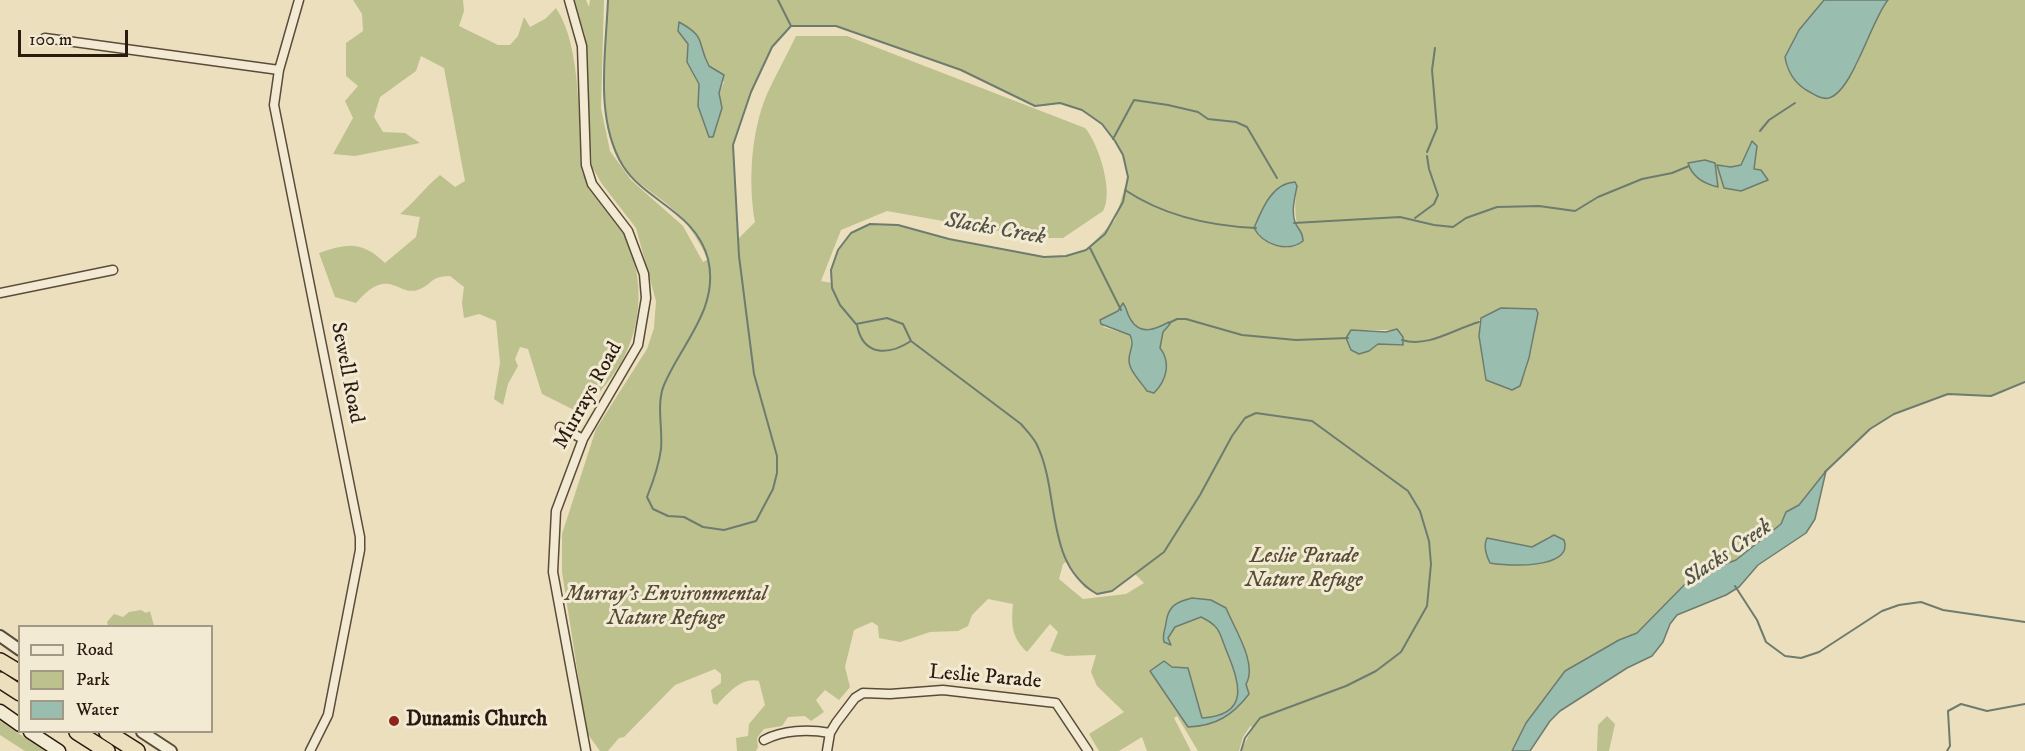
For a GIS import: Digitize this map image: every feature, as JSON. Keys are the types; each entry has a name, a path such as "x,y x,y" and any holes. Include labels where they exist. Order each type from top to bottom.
{"highway":[{"path":"0,660 18,673"},
{"path":"0,680 18,692"},
{"path":"79,733 107,751"},
{"path":"109,733 136,751"}],"main road":[{"path":"0,711 18,723"},
{"path":"32,733 59,751"}],"street":[{"name":"Sewell Road","path":"299,0 279,70 274,105 360,537 360,550 328,714 310,751"},
{"name":"Murrays Road","path":"569,0 582,46 586,165 592,184 628,231 644,274 646,298 638,345 583,439 556,511 553,560 586,751"},
{"path":"45,38 279,70"},
{"path":"0,293 113,270"},
{"path":"560,427 583,439"},
{"path":"0,636 18,649"},
{"name":"Leslie Parade","path":"830,733 855,698 863,693 890,694 943,690 1056,703 1088,751"},
{"path":"764,740 779,733 817,731 830,733 827,751"},
{"path":"144,733 171,751"}],"green space":[{"path":"353,0 463,0 464,11 459,26 498,45 510,45 518,36 524,17 530,27 545,19 556,8 564,24 575,64 581,169 590,186 622,230 634,260 637,276 638,309 631,340 621,363 584,411 574,410 542,394 528,349 520,347 515,359 518,366 508,384 503,405 494,399 500,363 496,321 479,314 464,318 462,303 464,287 450,276 435,279 420,289 412,291 392,285 377,285 356,303 335,297 319,253 338,247 354,246 369,251 385,263 416,237 420,217 400,214 440,175 455,187 465,181 444,68 421,56 416,71 380,97 374,117 383,132 405,133 420,143 355,156 333,154 353,118 345,101 358,86 346,76 346,43 363,31 362,14"},
{"path":"574,0 586,0 589,7 590,0 604,0 601,108 610,151 631,180 683,226 703,262 708,259 686,224 671,207 624,168 615,152 605,110 604,64 608,0 1824,0 1786,66 1803,88 1820,98 1857,65 1872,25 1888,0 2025,0 2025,382 1991,396 1948,394 1894,414 1870,429 1826,471 1804,516 1561,697 1520,751 1241,751 1252,729 1251,725 1243,737 1239,751 1198,751 1177,716 1174,718 1191,751 1147,751 1142,737 1119,751 1099,751 1089,734 1124,712 1097,686 1091,672 1096,655 1066,656 1050,651 1058,632 1050,624 1027,652 1015,636 1012,618 1013,604 988,599 972,615 968,626 958,631 930,632 900,642 879,638 878,626 872,622 854,630 845,667 850,687 839,700 825,690 816,700 824,712 811,721 805,716 788,717 782,726 764,729 757,738 756,751 737,751 736,738 748,736 749,724 765,705 759,681 747,681 741,684 717,705 713,703 711,690 721,683 721,674 715,669 675,685 624,737 619,738 608,751 600,751 587,733 562,572 562,534 596,429 647,349 654,328 656,301 636,228 602,184 592,167 585,36","holes":["679,23 699,38 704,57 724,82 719,93 722,108 709,137 704,123 699,84 687,62 688,44 678,30","791,26 836,26 961,70 1035,106 1060,103 1082,110 1102,124 1123,155 1128,177 1115,220 1086,250 1066,256 1044,257 949,239 898,225 870,224 851,233 838,250 831,270 832,283 821,281 841,230 887,211 1038,238 1063,238 1103,211 1106,203 1106,181 1100,157 1085,128 847,36 796,36 770,87 757,124 752,157 755,222 738,239 733,145 751,92 772,47","1752,141 1757,146 1754,169 1757,170 1757,184 1741,191 1724,188 1721,178 1724,165 1731,167 1741,165","1297,186 1296,214 1303,241 1296,246 1285,248","1121,308 1136,325 1146,330 1169,322 1170,324 1163,332 1160,348 1167,364 1158,389 1147,391 1134,373 1130,335 1103,327","1501,308 1536,309 1531,351 1524,375 1516,389 1485,373 1479,322 1481,317","1351,330 1392,330 1403,340 1402,346 1378,344 1369,351 1359,354 1351,350","1550,536 1557,559 1539,564 1501,562 1487,538 1532,547","1067,561 1084,587 1097,594 1112,591 1135,574 1144,583 1126,594 1083,599 1059,579 1063,564"]},
{"path":"141,610 146,613 150,611 154,625 108,625 107,622 114,614 123,617 129,612"},
{"path":"1607,716 1615,724 1609,751 1597,751 1598,725"},
{"path":"0,721 45,751 25,751 0,735"}],"water":[{"path":"1824,0 1888,0 1846,83 1838,93 1829,98 1815,95 1799,85 1790,72 1785,57 1799,30"},
{"path":"679,22 698,37 709,66 724,75 719,93 722,108 713,137 709,137 698,106 699,84 687,62 688,44 678,31"},
{"path":"1752,141 1757,146 1754,169 1761,170 1768,180 1741,191 1724,188 1717,165 1731,167 1741,165"},
{"path":"1705,160 1715,163 1718,187 1700,179 1688,163"},
{"path":"1295,182 1297,186 1293,213 1303,241 1297,245 1283,247 1263,239 1254,228 1264,205 1274,192 1287,183"},
{"path":"1123,303 1130,318 1139,328 1149,330 1169,322 1170,324 1163,332 1160,348 1166,359 1165,377 1154,393 1147,391 1131,368 1130,335 1101,324 1100,320 1118,311"},
{"path":"1501,308 1536,309 1538,313 1529,358 1520,386 1512,390 1486,380 1479,336 1481,318"},
{"path":"1397,329 1403,337 1403,345 1378,344 1369,351 1359,354 1351,350 1346,338 1351,330 1386,332"},
{"path":"1826,471 1815,519 1806,533 1758,565 1739,587 1726,595 1677,615 1670,624 1663,642 1652,656 1627,668 1560,711 1550,721 1530,751 1512,751 1526,723 1565,671 1619,640 1637,633 1693,576 1736,560 1781,524 1786,512 1799,505"},
{"path":"1554,535 1564,540 1564,550 1559,557 1549,561 1523,565 1498,564 1490,563 1486,554 1487,538 1532,547"},
{"path":"1192,598 1211,600 1226,608 1247,656 1249,676 1246,684 1249,694 1237,708 1223,718 1215,722 1188,727 1150,671 1164,661 1172,667 1188,668 1202,718 1217,716 1228,711 1237,696 1232,664 1219,632 1213,624 1201,617 1175,627 1168,638 1171,645 1164,642 1163,637 1169,612 1177,603"}],"waterway":[{"name":"Slacks Creek","path":"608,0 604,85 608,128 614,148 632,178 682,218 693,230 702,243 708,259 709,294 704,310 671,370 662,392 661,449 656,473 647,497 653,509 668,516 684,517 703,527 724,530 756,521 773,489 777,473 777,456 754,374 739,256 733,145 751,92 772,47 791,26 836,26 961,70 1035,106 1060,103 1082,110 1102,124 1123,155 1128,177 1123,202 1105,234 1086,250 1066,256 1044,257 949,239 898,225 870,224 851,233 838,250 831,270 832,288 840,305 856,324 887,318 903,324 911,341 1021,424 1031,435 1044,462 1056,525 1068,564 1080,581 1097,594 1112,591 1164,552 1200,495 1232,436 1245,418 1256,413 1312,421 1408,491 1420,511 1429,541 1431,564 1427,606 1401,652 1376,671 1346,686 1260,718 1245,738 1241,751"},
{"path":"778,0 791,26"},
{"path":"1427,152 1437,128 1432,70 1435,48"},
{"path":"1113,139 1134,100 1198,112 1208,119 1236,122 1247,127 1277,178"},
{"path":"1760,131 1769,120 1795,103"},
{"path":"1415,218 1434,204 1438,195 1427,156"},
{"path":"1294,223 1400,217 1453,227 1466,218 1497,207 1539,206 1575,211 1598,197 1642,179 1672,173 1689,166"},
{"path":"1125,190 1155,207 1188,218 1222,225 1256,228"},
{"path":"1090,248 1121,310"},
{"path":"1169,323 1177,319 1186,319 1242,335 1296,340 1348,338"},
{"path":"1402,340 1412,342 1431,340 1479,322"},
{"path":"857,325 860,335 871,348 885,351 911,341"},
{"name":"Slacks Creek","path":"1825,472 1870,429 1894,414 1948,394 1991,396 2025,382"},
{"path":"1735,586 1757,620 1766,642 1785,656 1801,658 1819,652 1882,611 1899,605 1921,602 1943,610 2025,622"},
{"path":"1947,751 1950,746 1948,711 1961,704 1987,711 2025,704"}],"place":[{"name":"Dunamis Church","path":"394,721"}],"park label":[{"name":"Leslie Parade Nature Refuge","path":"1304,570"},
{"name":"Murray's Environmental Nature Refuge","path":"666,608"}]}
